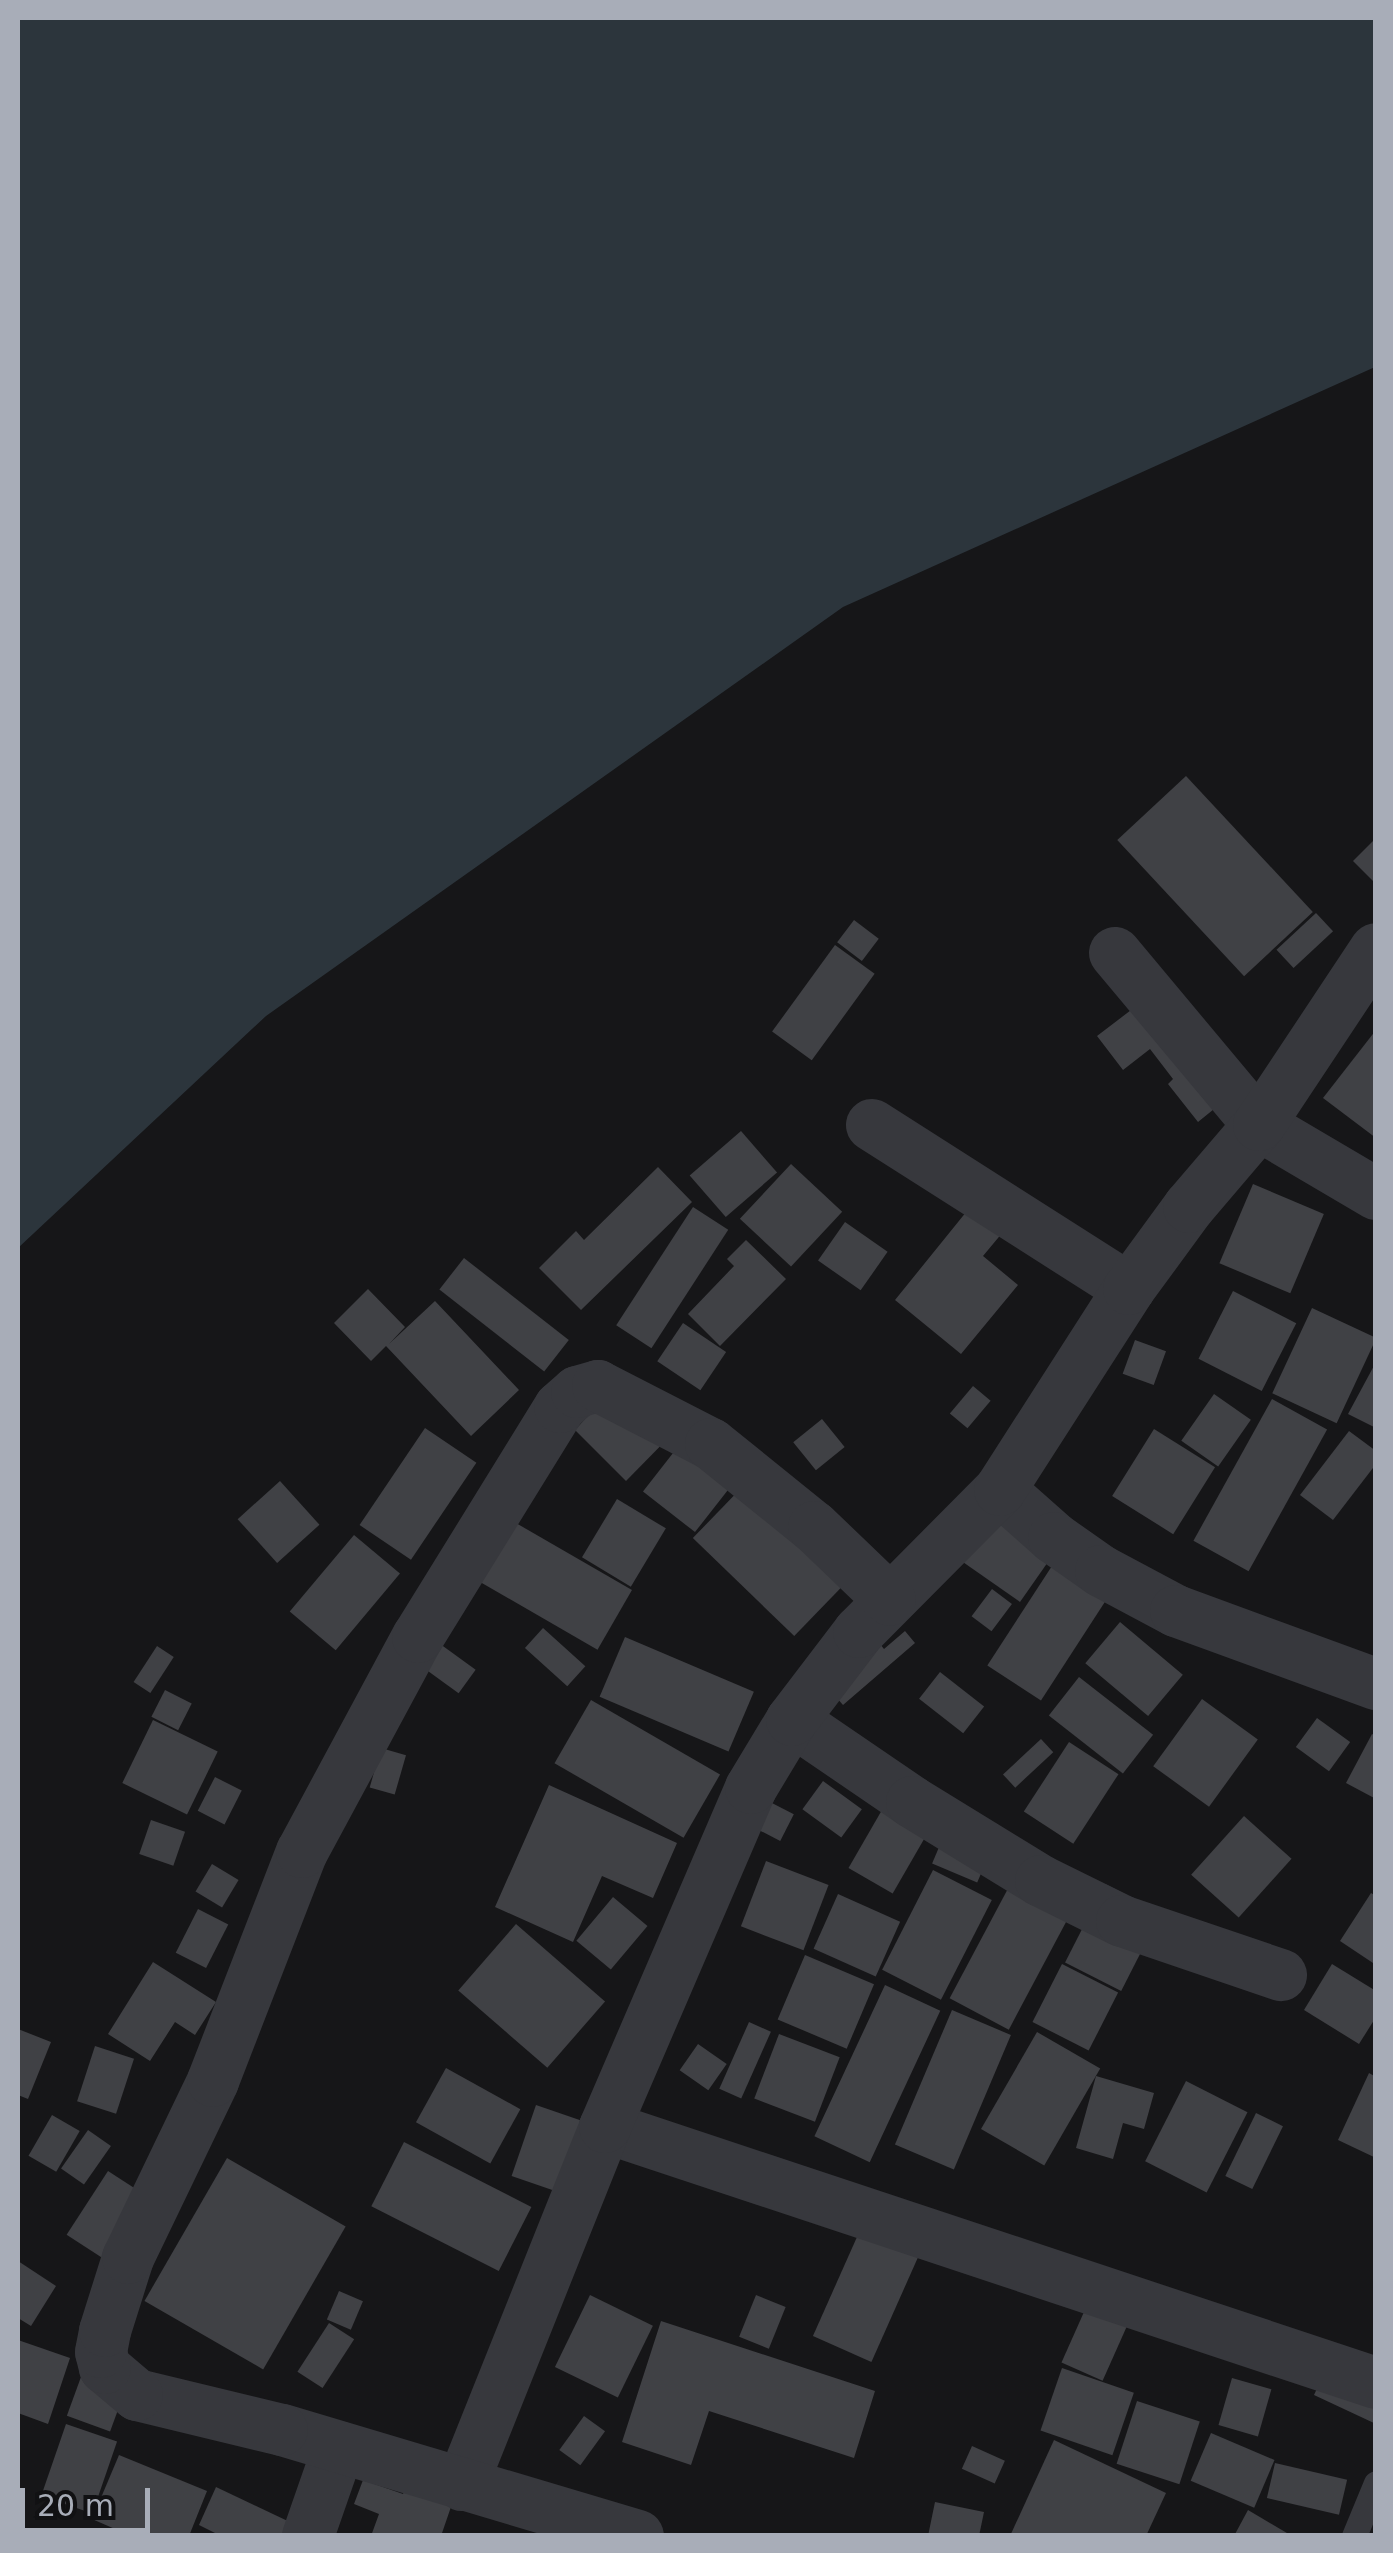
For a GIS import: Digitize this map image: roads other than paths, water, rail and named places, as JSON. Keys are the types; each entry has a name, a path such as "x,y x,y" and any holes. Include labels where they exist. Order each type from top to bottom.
{"street":[{"path":"462,2485 604,2127 751,1788 792,1720 859,1632 1000,1490 1129,1289 1189,1207 1259,1125 1376,949"},
{"path":"1115,953 1259,1125 1376,1194"},
{"path":"872,1125 1129,1289"},
{"path":"615,2532 340,2447 137,2395 106,2368 101,2352 104,2331 128,2258 213,2080 302,1852 418,1637 498,1500 560,1407 578,1392 598,1386 710,1444 814,1527 890,1600"},
{"path":"1000,1490 1054,1538 1101,1570 1176,1611 1376,1684"},
{"path":"792,1720 912,1802 1041,1881 1122,1920 1281,1975"},
{"path":"604,2127 1376,2383"},
{"path":"308,2536 340,2447"}],"lane":[{"path":"1354,2536 1376,2483"}]}
